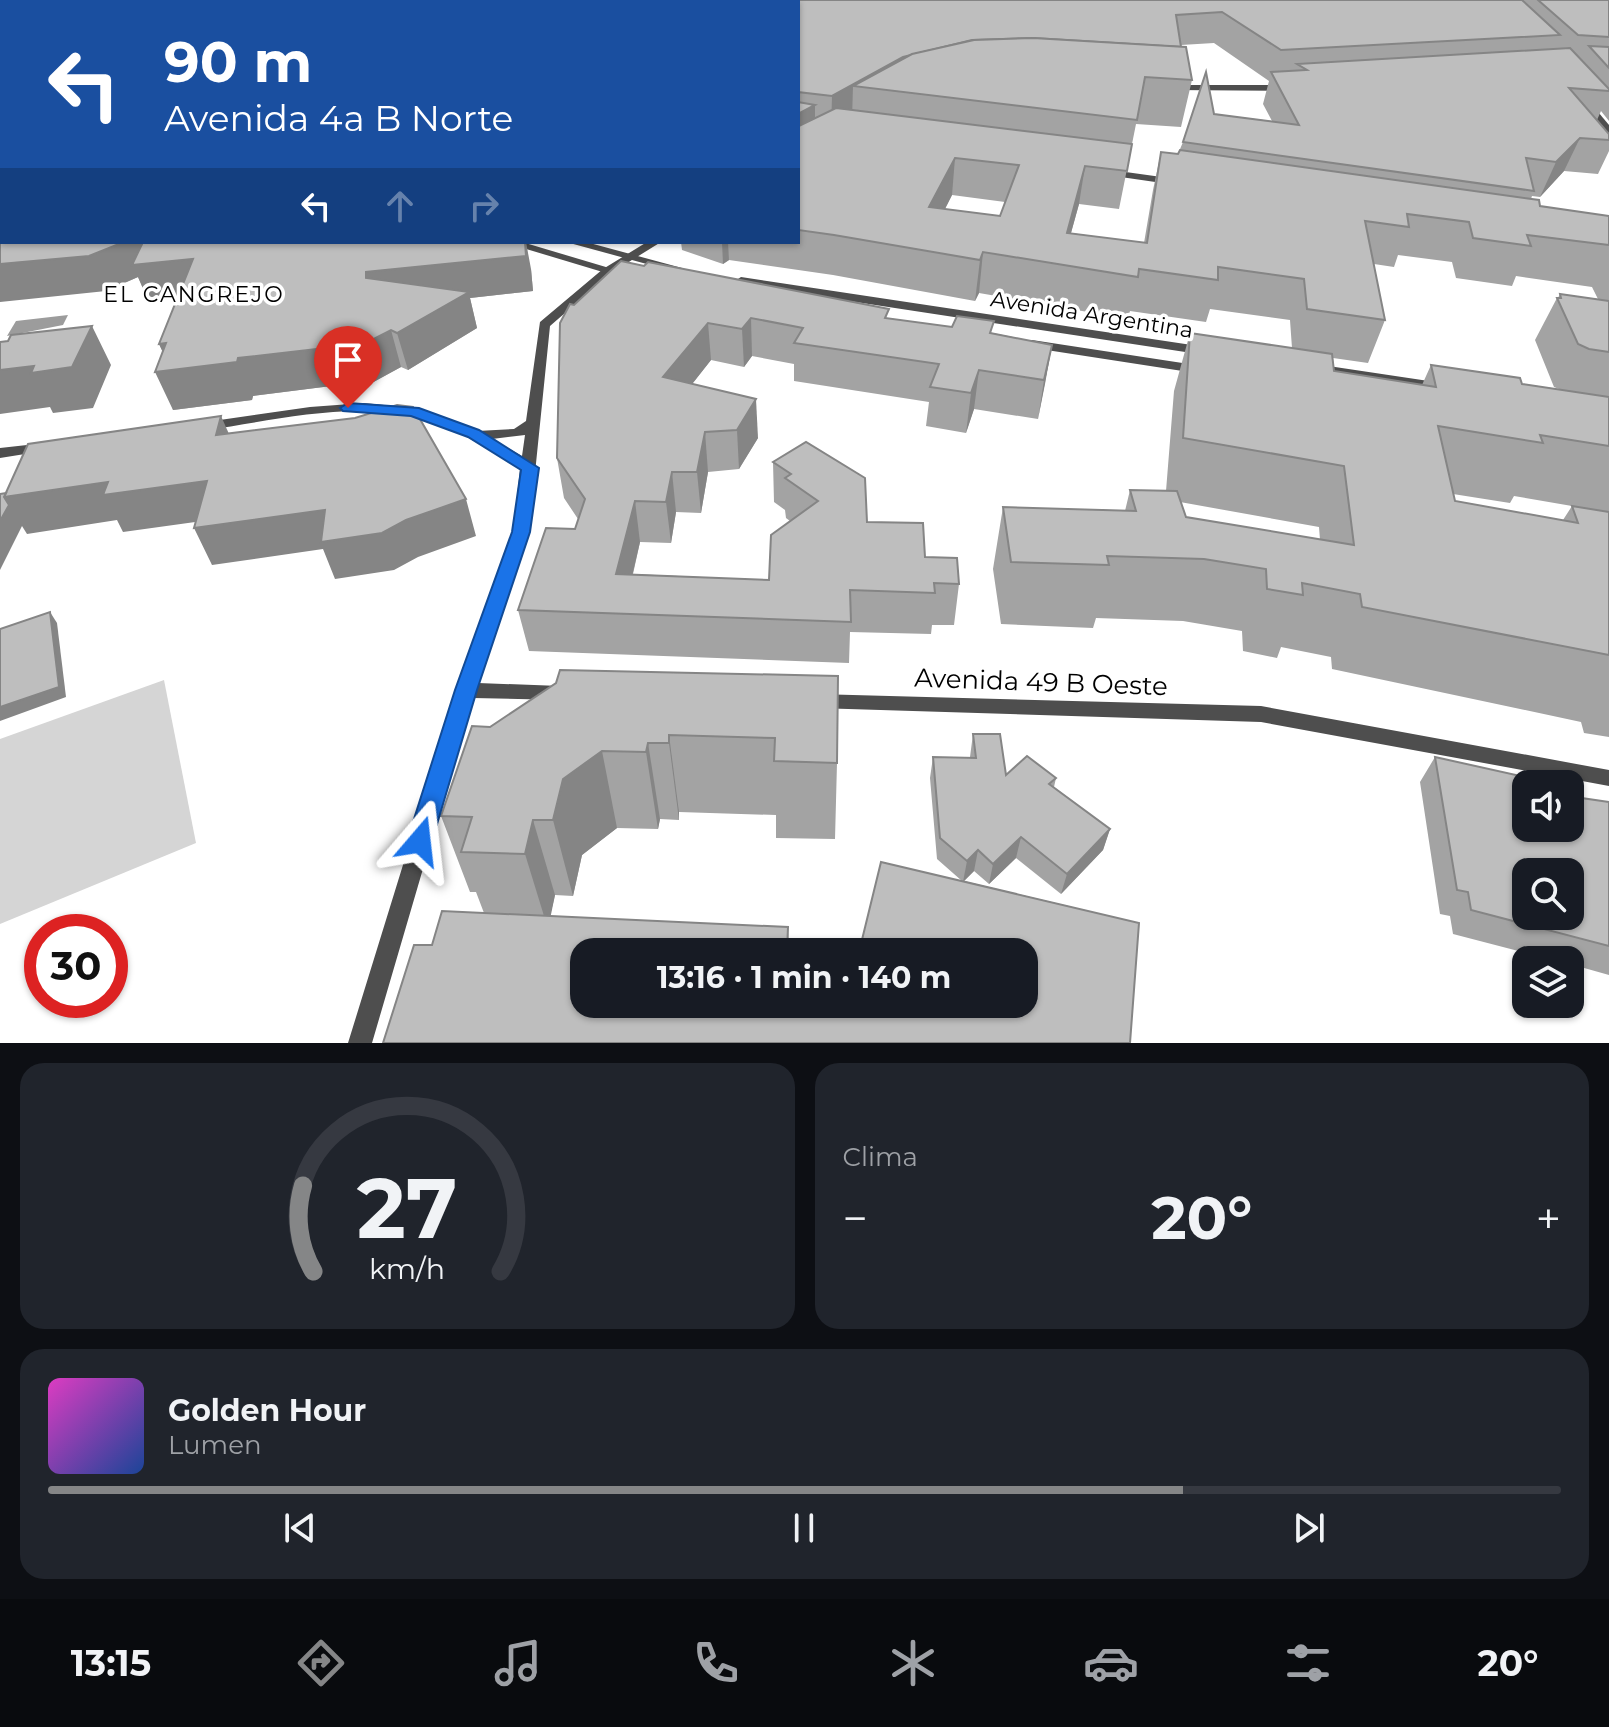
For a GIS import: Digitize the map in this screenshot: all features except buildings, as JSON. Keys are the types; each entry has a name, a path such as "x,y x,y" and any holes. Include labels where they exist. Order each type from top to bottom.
{"street":[{"path":"1161,86 1302,88"},
{"path":"1579,94 1609,131"},
{"path":"1089,170 1185,183"},
{"path":"516,244 648,280"},
{"path":"580,244 698,272"},
{"path":"360,1043 466,690 521,532 544,325 607,271 652,244"},
{"name":"Avenida Argentina","path":"729,279 1224,354"},
{"path":"1068,349 1085,343 1079,332"},
{"path":"1127,358 1115,347 1118,342 1130,340"},
{"name":"Avenida Argentina","path":"1010,341 1222,373"},
{"path":"1303,366 1452,389"},
{"path":"196,428 348,408 413,412 477,435 530,468"},
{"path":"477,435 517,433 533,423"},
{"path":"0,453 59,445"},
{"path":"466,690 586,694"},
{"name":"Avenida 49 B Oeste","path":"794,700 1261,714 1609,778"}],"shaded area":[{"path":"68,315 63,325 7,336 16,321"},
{"path":"164,680 196,843 0,924 0,739"}],"district":[{"name":"EL CANGREJO","path":"194,294"}],"route":[{"path":"348,408 413,412 474,433 530,468 521,532 466,690 420,841"}]}
